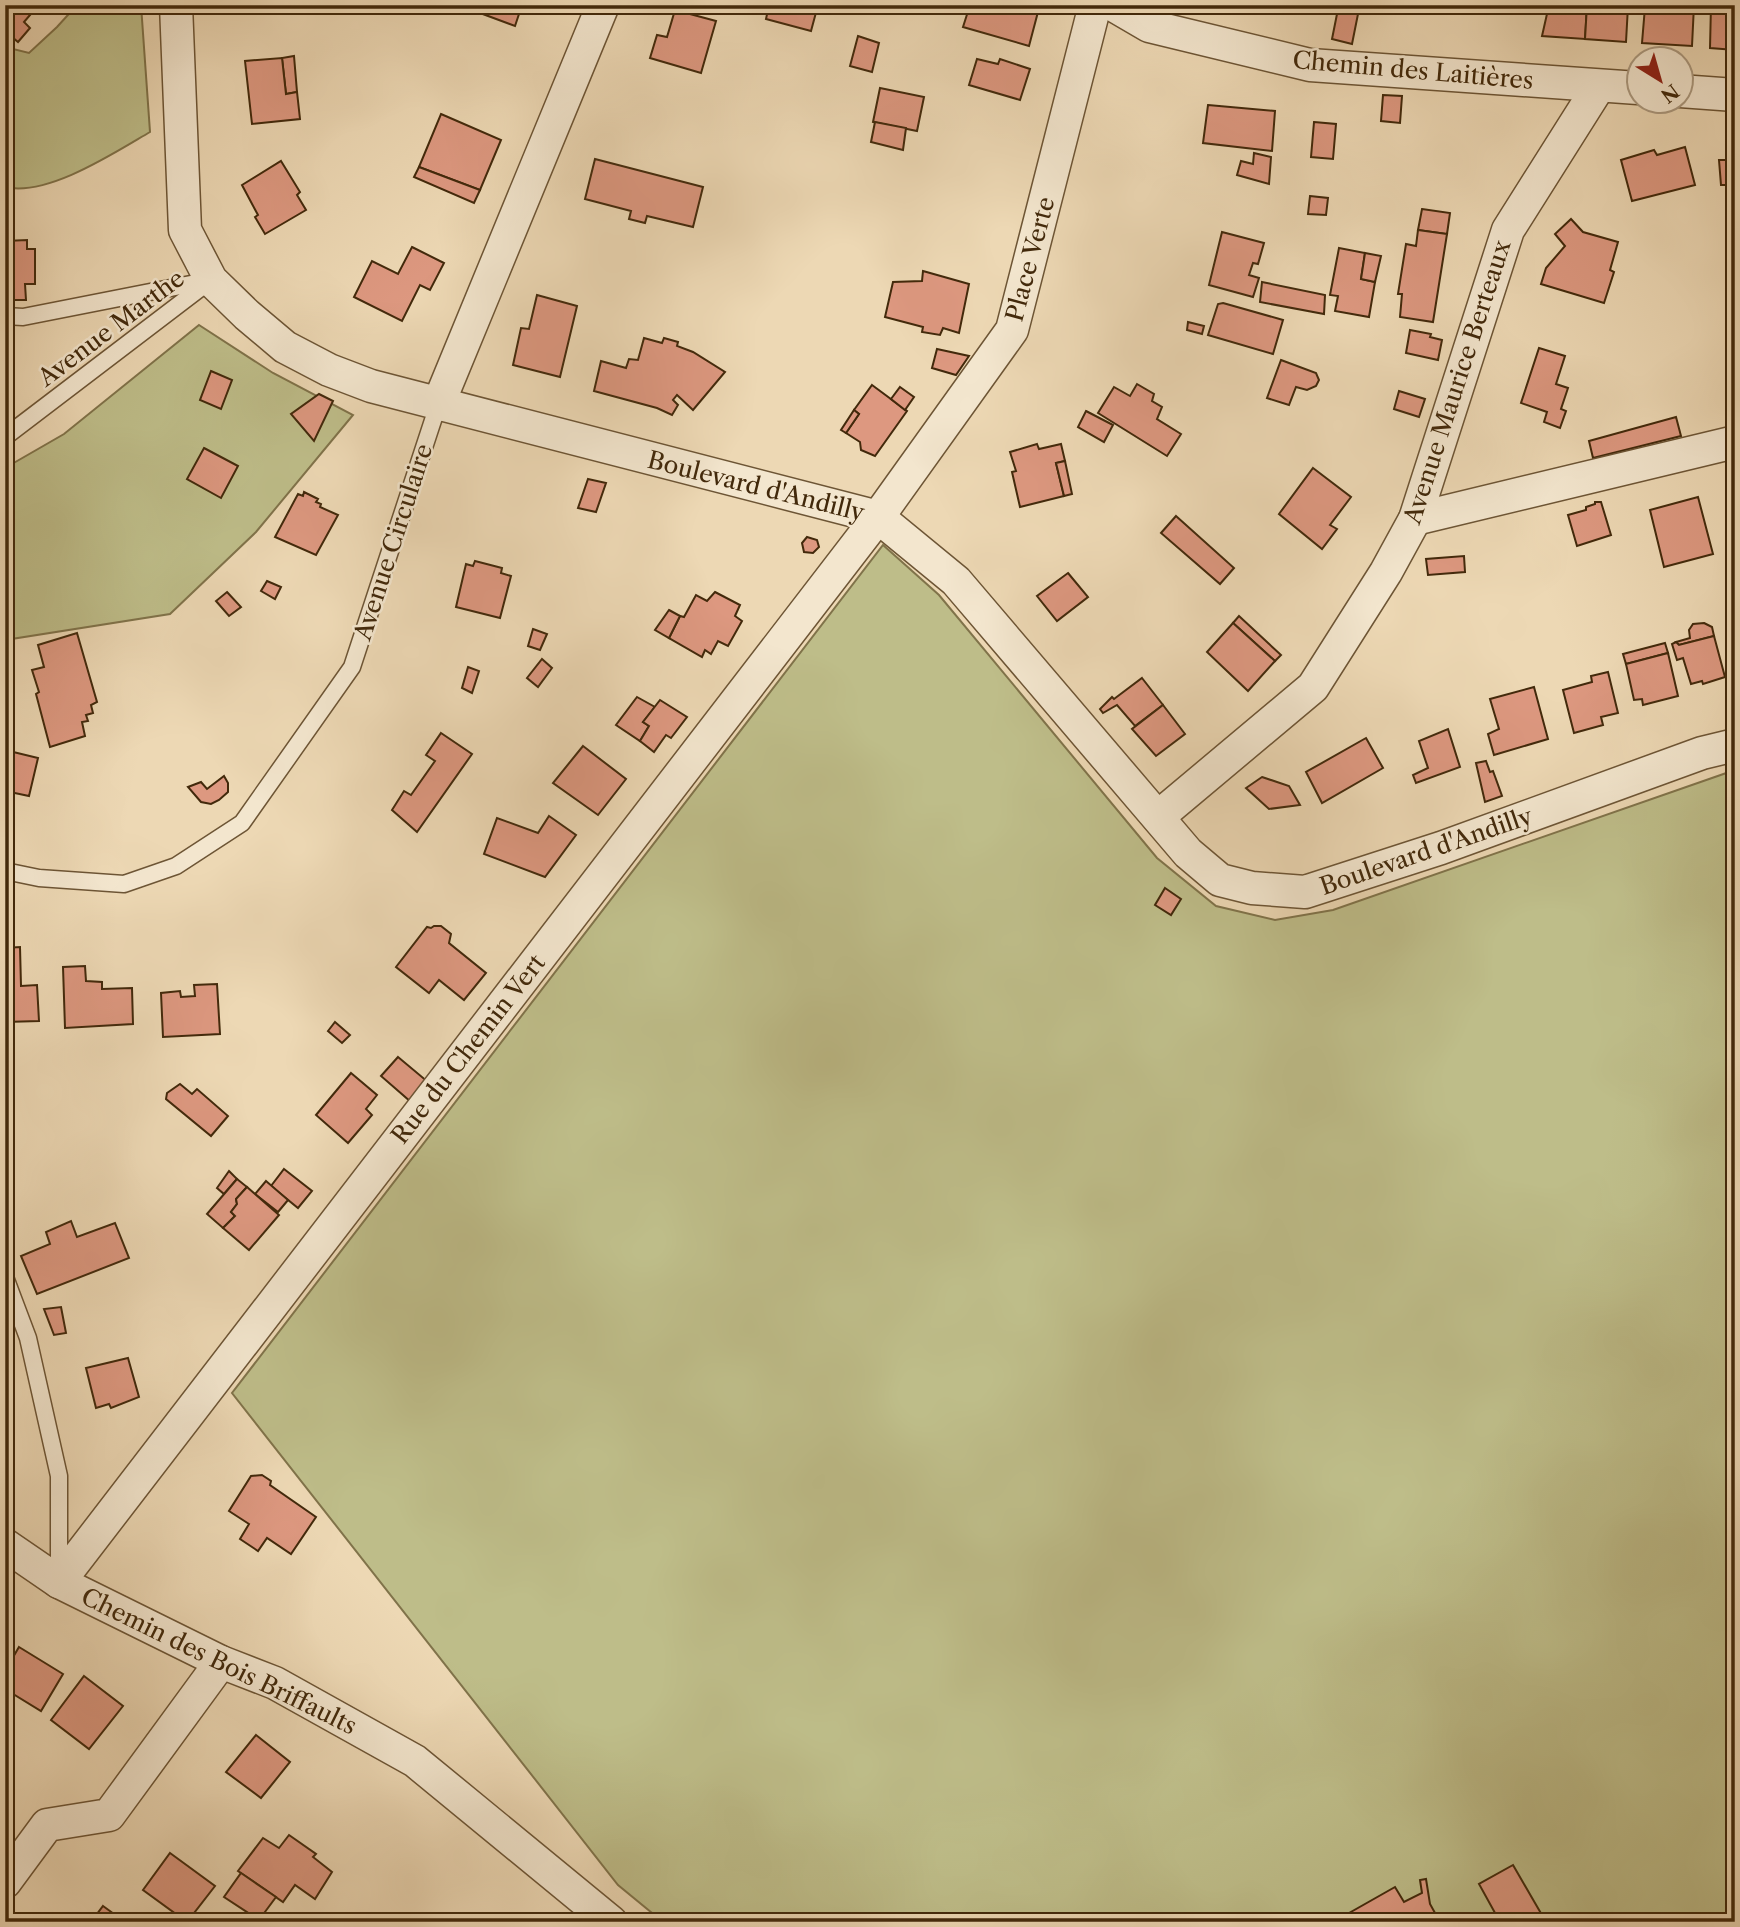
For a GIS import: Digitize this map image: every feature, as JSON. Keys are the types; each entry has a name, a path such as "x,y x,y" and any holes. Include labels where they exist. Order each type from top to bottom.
{"street":[{"name":"Boulevard d'Andilly","path":"176,5 185,230 211,280 285,347 330,370 371,386 878,517 956,581 1188,853 1220,880 1252,888 1305,892 1441,848 1702,753 1735,745"},
{"name":"Avenue Circulaire","path":"439,405 603,5"},
{"name":"Place Verte","path":"878,517 1012,330 1095,5"},
{"name":"Chemin des Laitières","path":"1112,5 1149,26 1310,65 1624,87"},
{"name":"Avenue Maurice Berteaux","path":"1158,817 1313,687 1386,572 1415,519 1508,230 1599,86"},
{"path":"1694,92 1735,95"},
{"path":"1415,519 1735,442"},
{"name":"Rue du Chemin Vert","path":"59,1582 878,517"},
{"name":"Chemin des Bois Briffaults","path":"5,1545 59,1582 221,1662 275,1683 415,1761 611,1922"},
{"path":"5,1882 47,1825 109,1815 221,1662"}],"lane":[{"path":"5,316 23,317 211,280"},
{"name":"Avenue Marthe","path":"5,437 211,280"},
{"name":"Avenue Circulaire","path":"5,871 39,878 124,884 177,866 242,823 352,667 439,405"},
{"path":"5,1278 27,1338 60,1476 59,1582"}],"shaded area":[{"path":"77,5 141,5 150,132 60,180 40,186 5,187 5,47 29,53"},
{"path":"199,325 273,373 353,415 256,532 170,614 5,640 5,468 64,434"},
{"path":"883,545 939,595 1157,858 1216,906 1275,920 1333,910 1735,770 1735,1922 663,1922 618,1885 232,1393"}],"building":[{"path":"5,5 33,5 36,8 24,22 30,28 18,42 12,37 5,42"},
{"path":"473,5 522,5 515,26 472,10"},
{"path":"769,5 818,5 811,31 766,19"},
{"path":"970,5 1031,5 1039,8 1029,46 963,27"},
{"path":"1549,5 1587,5 1585,39 1542,36"},
{"path":"1587,5 1628,6 1626,42 1585,39"},
{"path":"1694,5 1692,46 1642,43 1645,7"},
{"path":"1711,5 1735,5 1735,50 1710,48"},
{"path":"1338,9 1358,14 1352,44 1332,39"},
{"path":"675,10 716,21 701,73 650,58 657,35 667,37"},
{"path":"858,36 879,43 872,72 850,66"},
{"path":"294,56 297,92 286,94 282,58"},
{"path":"282,58 286,94 297,92 300,119 252,124 245,61"},
{"path":"977,59 998,64 1000,59 1030,69 1020,100 969,85"},
{"path":"880,88 924,97 917,131 873,122"},
{"path":"1383,95 1402,96 1400,123 1381,121"},
{"path":"1208,105 1275,111 1272,151 1203,143"},
{"path":"441,114 501,140 480,190 419,167"},
{"path":"875,122 906,128 903,150 871,142"},
{"path":"1314,122 1336,124 1333,159 1311,157"},
{"path":"1685,147 1695,185 1632,201 1621,160 1654,150 1657,155"},
{"path":"1254,153 1271,157 1269,184 1237,175 1241,161 1253,164"},
{"path":"595,159 703,187 693,227 647,216 645,223 629,219 631,211 585,199"},
{"path":"1719,160 1735,160 1735,209 1729,209 1728,185 1721,185"},
{"path":"281,161 300,192 297,195 306,210 265,234 242,185"},
{"path":"419,167 480,190 474,203 414,177"},
{"path":"1310,196 1328,198 1326,215 1308,214"},
{"path":"1422,209 1450,213 1447,234 1418,230"},
{"path":"1571,219 1583,232 1618,242 1610,270 1614,272 1604,303 1541,284 1546,268 1565,246 1555,234"},
{"path":"1418,230 1447,234 1433,322 1400,317 1402,294 1398,294 1406,244 1416,246"},
{"path":"1222,232 1264,243 1258,264 1253,263 1249,275 1259,278 1253,297 1209,285"},
{"path":"27,240 27,249 35,249 35,284 25,284 26,300 5,300 5,241"},
{"path":"412,247 444,263 430,290 420,285 402,321 354,297 372,261 398,274"},
{"path":"1339,248 1365,253 1361,279 1375,282 1369,317 1335,311 1338,296 1330,295"},
{"path":"1365,253 1381,256 1375,282 1361,279"},
{"path":"923,271 969,284 959,333 943,328 940,335 922,332 923,327 885,317 893,282 922,281"},
{"path":"1262,282 1325,295 1324,314 1260,302"},
{"path":"537,295 577,306 560,377 513,365 521,328 529,329"},
{"path":"1223,303 1283,320 1273,354 1208,335 1218,304"},
{"path":"1188,322 1204,326 1202,334 1187,330"},
{"path":"1410,330 1431,334 1430,337 1442,340 1438,360 1406,353"},
{"path":"644,338 662,343 664,338 678,342 677,346 693,352 725,372 693,410 677,395 673,400 678,405 672,415 657,408 594,391 601,361 626,368 629,359 638,360"},
{"path":"1539,348 1565,356 1556,384 1568,388 1561,409 1566,411 1560,428 1544,422 1547,412 1521,403"},
{"path":"937,349 969,356 956,375 932,368"},
{"path":"1281,360 1316,373 1319,380 1316,386 1307,390 1296,387 1289,405 1267,398"},
{"path":"211,371 232,380 221,409 200,400"},
{"path":"1137,384 1154,394 1152,401 1162,407 1157,419 1181,434 1167,456 1098,413 1114,387 1130,396"},
{"path":"872,385 907,411 875,456 861,450 860,442 846,433 859,414 854,410"},
{"path":"900,387 914,397 905,410 891,399"},
{"path":"1399,391 1425,399 1419,417 1394,409"},
{"path":"319,394 333,401 314,441 291,414"},
{"path":"854,410 859,414 846,433 841,430"},
{"path":"1086,411 1113,425 1104,442 1078,427"},
{"path":"1676,417 1681,436 1593,458 1589,441"},
{"path":"1037,444 1039,449 1061,444 1065,461 1056,463 1064,496 1020,507 1012,472 1016,471 1010,452"},
{"path":"204,448 238,466 221,498 187,479"},
{"path":"1065,461 1072,494 1064,496 1056,463"},
{"path":"1313,468 1351,497 1330,525 1337,529 1322,549 1279,514"},
{"path":"588,479 606,483 596,512 578,508"},
{"path":"304,492 318,499 316,502 321,504 320,507 338,515 316,555 275,537 298,494 303,496"},
{"path":"1698,497 1713,554 1664,567 1650,510"},
{"path":"1601,502 1611,535 1577,546 1568,515 1586,510 1586,507"},
{"path":"1176,516 1234,568 1220,584 1161,533"},
{"path":"807,537 817,540 819,547 813,553 804,552 802,543"},
{"path":"1464,556 1465,572 1428,575 1426,559"},
{"path":"475,561 502,568 501,573 511,576 500,618 456,607 466,564 473,566"},
{"path":"1068,573 1088,597 1057,621 1037,596"},
{"path":"267,581 281,587 275,599 261,591"},
{"path":"227,592 241,607 229,616 216,601"},
{"path":"715,592 740,605 735,616 742,621 728,646 718,641 711,654 705,650 702,657 669,638 680,616 684,617 696,595 707,601"},
{"path":"669,610 680,616 669,638 655,630"},
{"path":"1239,616 1281,655 1275,661 1233,623"},
{"path":"1233,623 1275,661 1248,691 1207,652"},
{"path":"1704,623 1712,627 1714,636 1679,645 1676,642 1690,638 1689,630 1693,624"},
{"path":"533,629 547,634 540,650 528,646"},
{"path":"77,633 97,702 91,705 93,713 86,715 88,721 82,722 85,736 50,747 32,670 44,667 38,645"},
{"path":"1714,636 1725,677 1703,684 1702,681 1691,684 1683,658 1677,660 1672,644 1676,642 1679,645"},
{"path":"1665,643 1668,653 1626,664 1623,654"},
{"path":"1668,653 1678,696 1643,705 1642,699 1634,700 1626,664"},
{"path":"542,659 552,668 538,687 527,678"},
{"path":"468,667 479,671 472,693 462,688"},
{"path":"1608,672 1618,713 1601,717 1603,725 1574,733 1563,690 1592,682 1591,676"},
{"path":"1142,678 1163,705 1135,726 1117,705 1103,713 1100,709 1112,697 1114,699"},
{"path":"1534,687 1548,739 1494,755 1488,734 1499,729 1490,699"},
{"path":"637,697 655,707 643,722 649,726 640,741 616,725"},
{"path":"660,700 687,717 671,738 666,735 654,752 640,741 649,726 643,722"},
{"path":"1163,705 1185,734 1156,756 1132,729"},
{"path":"1448,729 1460,767 1416,783 1413,775 1428,768 1419,741"},
{"path":"441,733 472,754 417,832 392,810 404,791 411,795 435,761 426,755"},
{"path":"1366,738 1383,768 1322,803 1306,772"},
{"path":"583,746 626,779 598,815 553,783"},
{"path":"5,750 38,758 29,796 5,791"},
{"path":"1486,761 1490,772 1493,771 1502,796 1485,802 1476,763"},
{"path":"224,776 228,783 228,792 211,804 201,802 188,787 201,782 207,789"},
{"path":"1262,777 1289,786 1300,805 1269,809 1246,788"},
{"path":"549,816 576,835 545,877 484,854 497,818 538,833"},
{"path":"1165,888 1181,899 1171,915 1155,905"},
{"path":"441,926 451,934 449,943 486,973 464,1000 439,980 429,993 396,967 427,927"},
{"path":"20,947 21,986 37,985 39,1021 5,1022 5,948"},
{"path":"85,966 86,981 102,982 102,989 132,988 133,1024 65,1028 63,967"},
{"path":"217,984 220,1034 163,1037 161,993 180,991 181,997 195,996 194,985"},
{"path":"335,1022 350,1035 342,1043 328,1031"},
{"path":"398,1057 428,1082 411,1102 381,1076"},
{"path":"351,1073 377,1095 366,1109 372,1115 348,1143 316,1115"},
{"path":"180,1084 192,1094 197,1089 228,1116 211,1136 166,1099 167,1093"},
{"path":"284,1169 312,1191 298,1208 271,1186"},
{"path":"229,1171 237,1179 224,1194 217,1188"},
{"path":"237,1179 247,1187 236,1199 237,1204 231,1212 235,1216 223,1228 207,1214"},
{"path":"266,1181 288,1200 278,1212 255,1194"},
{"path":"247,1187 279,1215 249,1250 223,1228 235,1216 231,1212 237,1204 236,1199"},
{"path":"71,1221 77,1237 115,1223 129,1258 37,1294 21,1256 50,1244 46,1232"},
{"path":"61,1307 66,1333 54,1335 44,1309"},
{"path":"128,1358 139,1397 111,1408 109,1404 96,1408 86,1368"},
{"path":"262,1475 271,1481 270,1485 316,1517 291,1554 267,1538 258,1551 240,1539 249,1524 229,1511 251,1476"},
{"path":"19,1647 63,1674 41,1711 5,1689 5,1671"},
{"path":"84,1676 123,1706 89,1749 51,1720"},
{"path":"256,1735 290,1762 261,1798 226,1772"},
{"path":"289,1835 316,1854 313,1857 332,1872 315,1899 295,1885 283,1902 238,1871 263,1838 279,1848"},
{"path":"170,1853 215,1886 187,1922 143,1890"},
{"path":"1513,1865 1546,1922 1500,1922 1479,1884"},
{"path":"241,1873 276,1897 259,1920 224,1897"},
{"path":"1426,1879 1430,1904 1440,1922 1335,1921 1395,1887 1404,1902 1422,1893 1420,1880"},
{"path":"103,1906 125,1922 91,1922"}]}
